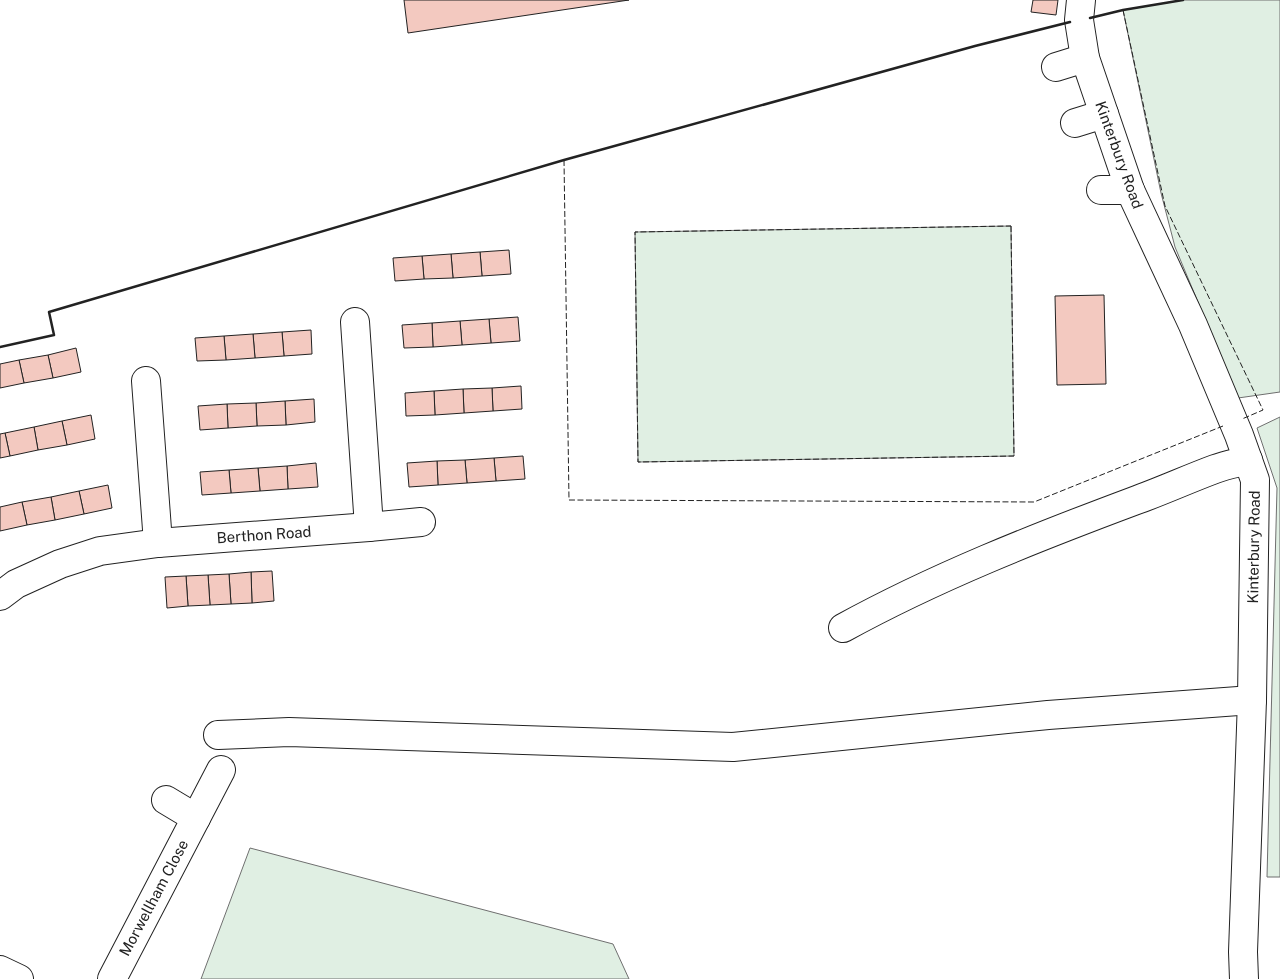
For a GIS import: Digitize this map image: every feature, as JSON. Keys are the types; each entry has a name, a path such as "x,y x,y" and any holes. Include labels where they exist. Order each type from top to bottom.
{"street":[{"name":"Kinterbury Road","path":"1081,0 1079,20 1085,58 1130,190 1193,325 1239,435 1255,480 1252,700 1243,952 1244,979"},
{"path":"1056,67 1085,58"},
{"path":"1075,123 1104,114"},
{"path":"1101,190 1130,190"},
{"path":"355,322 369,527"},
{"path":"146,381 158,543"},
{"path":"843,628 884,606 975,563 1216,469 1248,460"},
{"name":"Berthon Road","path":"0,596 16,584 60,564 100,551 158,543 421,522"},
{"path":"218,735 289,732 733,747 1048,715 1252,700"},
{"name":"Morwellham Close","path":"112,979 221,770"},
{"path":"166,800 196,818"},
{"path":"0,970 19,979"}],"green space":[{"path":"1183,0 1280,0 1280,392 1238,398 1175,247 1161,193 1123,10"},
{"path":"1011,226 1014,456 638,462 635,232"},
{"path":"1280,417 1280,877 1267,877 1277,488 1257,428"},
{"path":"250,848 613,944 629,979 201,979"}],"building":[{"path":"404,0 629,0 408,33"},
{"path":"1033,0 1058,0 1056,15 1031,12"},
{"path":"509,250 511,274 482,276 480,252"},
{"path":"480,252 482,276 453,278 451,254"},
{"path":"451,254 453,278 424,279 422,256"},
{"path":"422,256 424,279 395,281 393,258"},
{"path":"1104,295 1106,384 1057,385 1055,296"},
{"path":"518,317 520,341 491,343 489,319"},
{"path":"489,319 491,343 462,345 460,321"},
{"path":"460,321 462,345 433,347 432,323"},
{"path":"432,323 433,347 404,348 402,325"},
{"path":"311,330 312,354 284,356 282,332"},
{"path":"282,332 284,356 255,358 253,334"},
{"path":"253,334 255,358 226,360 224,336"},
{"path":"224,336 226,360 197,361 195,338"},
{"path":"76,348 81,372 53,378 48,355"},
{"path":"48,355 53,378 24,383 19,360"},
{"path":"19,360 24,383 0,388 0,364"},
{"path":"521,386 522,409 493,411 492,388"},
{"path":"492,388 493,411 464,413 463,389"},
{"path":"463,389 464,413 435,415 434,391"},
{"path":"434,391 435,415 406,416 405,393"},
{"path":"314,399 315,422 286,425 285,401"},
{"path":"285,401 286,425 257,426 256,403"},
{"path":"256,403 257,426 228,428 227,404"},
{"path":"227,404 228,428 200,430 198,406"},
{"path":"91,415 95,439 67,445 62,421"},
{"path":"62,421 67,445 38,450 34,427"},
{"path":"34,427 38,450 10,456 5,433"},
{"path":"5,433 10,456 0,458 0,434"},
{"path":"523,456 525,479 496,481 494,458"},
{"path":"494,458 496,481 467,483 465,460"},
{"path":"465,460 467,483 438,485 437,461"},
{"path":"437,461 438,485 409,487 407,463"},
{"path":"316,463 318,487 288,489 287,466"},
{"path":"287,466 288,489 260,491 258,468"},
{"path":"258,468 260,491 231,493 229,470"},
{"path":"229,470 231,493 202,495 200,472"},
{"path":"108,485 112,508 84,514 79,491"},
{"path":"79,491 84,514 55,520 51,497"},
{"path":"51,497 55,520 27,525 22,502"},
{"path":"22,502 27,525 0,531 0,507"},
{"path":"272,571 274,601 252,603 251,572"},
{"path":"251,572 252,603 231,604 229,574"},
{"path":"229,574 231,604 210,605 208,575"},
{"path":"208,575 210,605 188,606 186,576"},
{"path":"186,576 188,606 167,608 165,577"}],"fence":[{"path":"1123,10 1165,206 1263,410 1242,419"},
{"path":"564,160 569,500 1034,502 1223,426"},
{"path":"1011,226 1014,456 638,462 635,232 1011,226"}],"wall":[{"path":"1090,18 1123,10 1183,0"},
{"path":"0,347 54,335 49,312 564,160 975,46 1070,22"}]}
